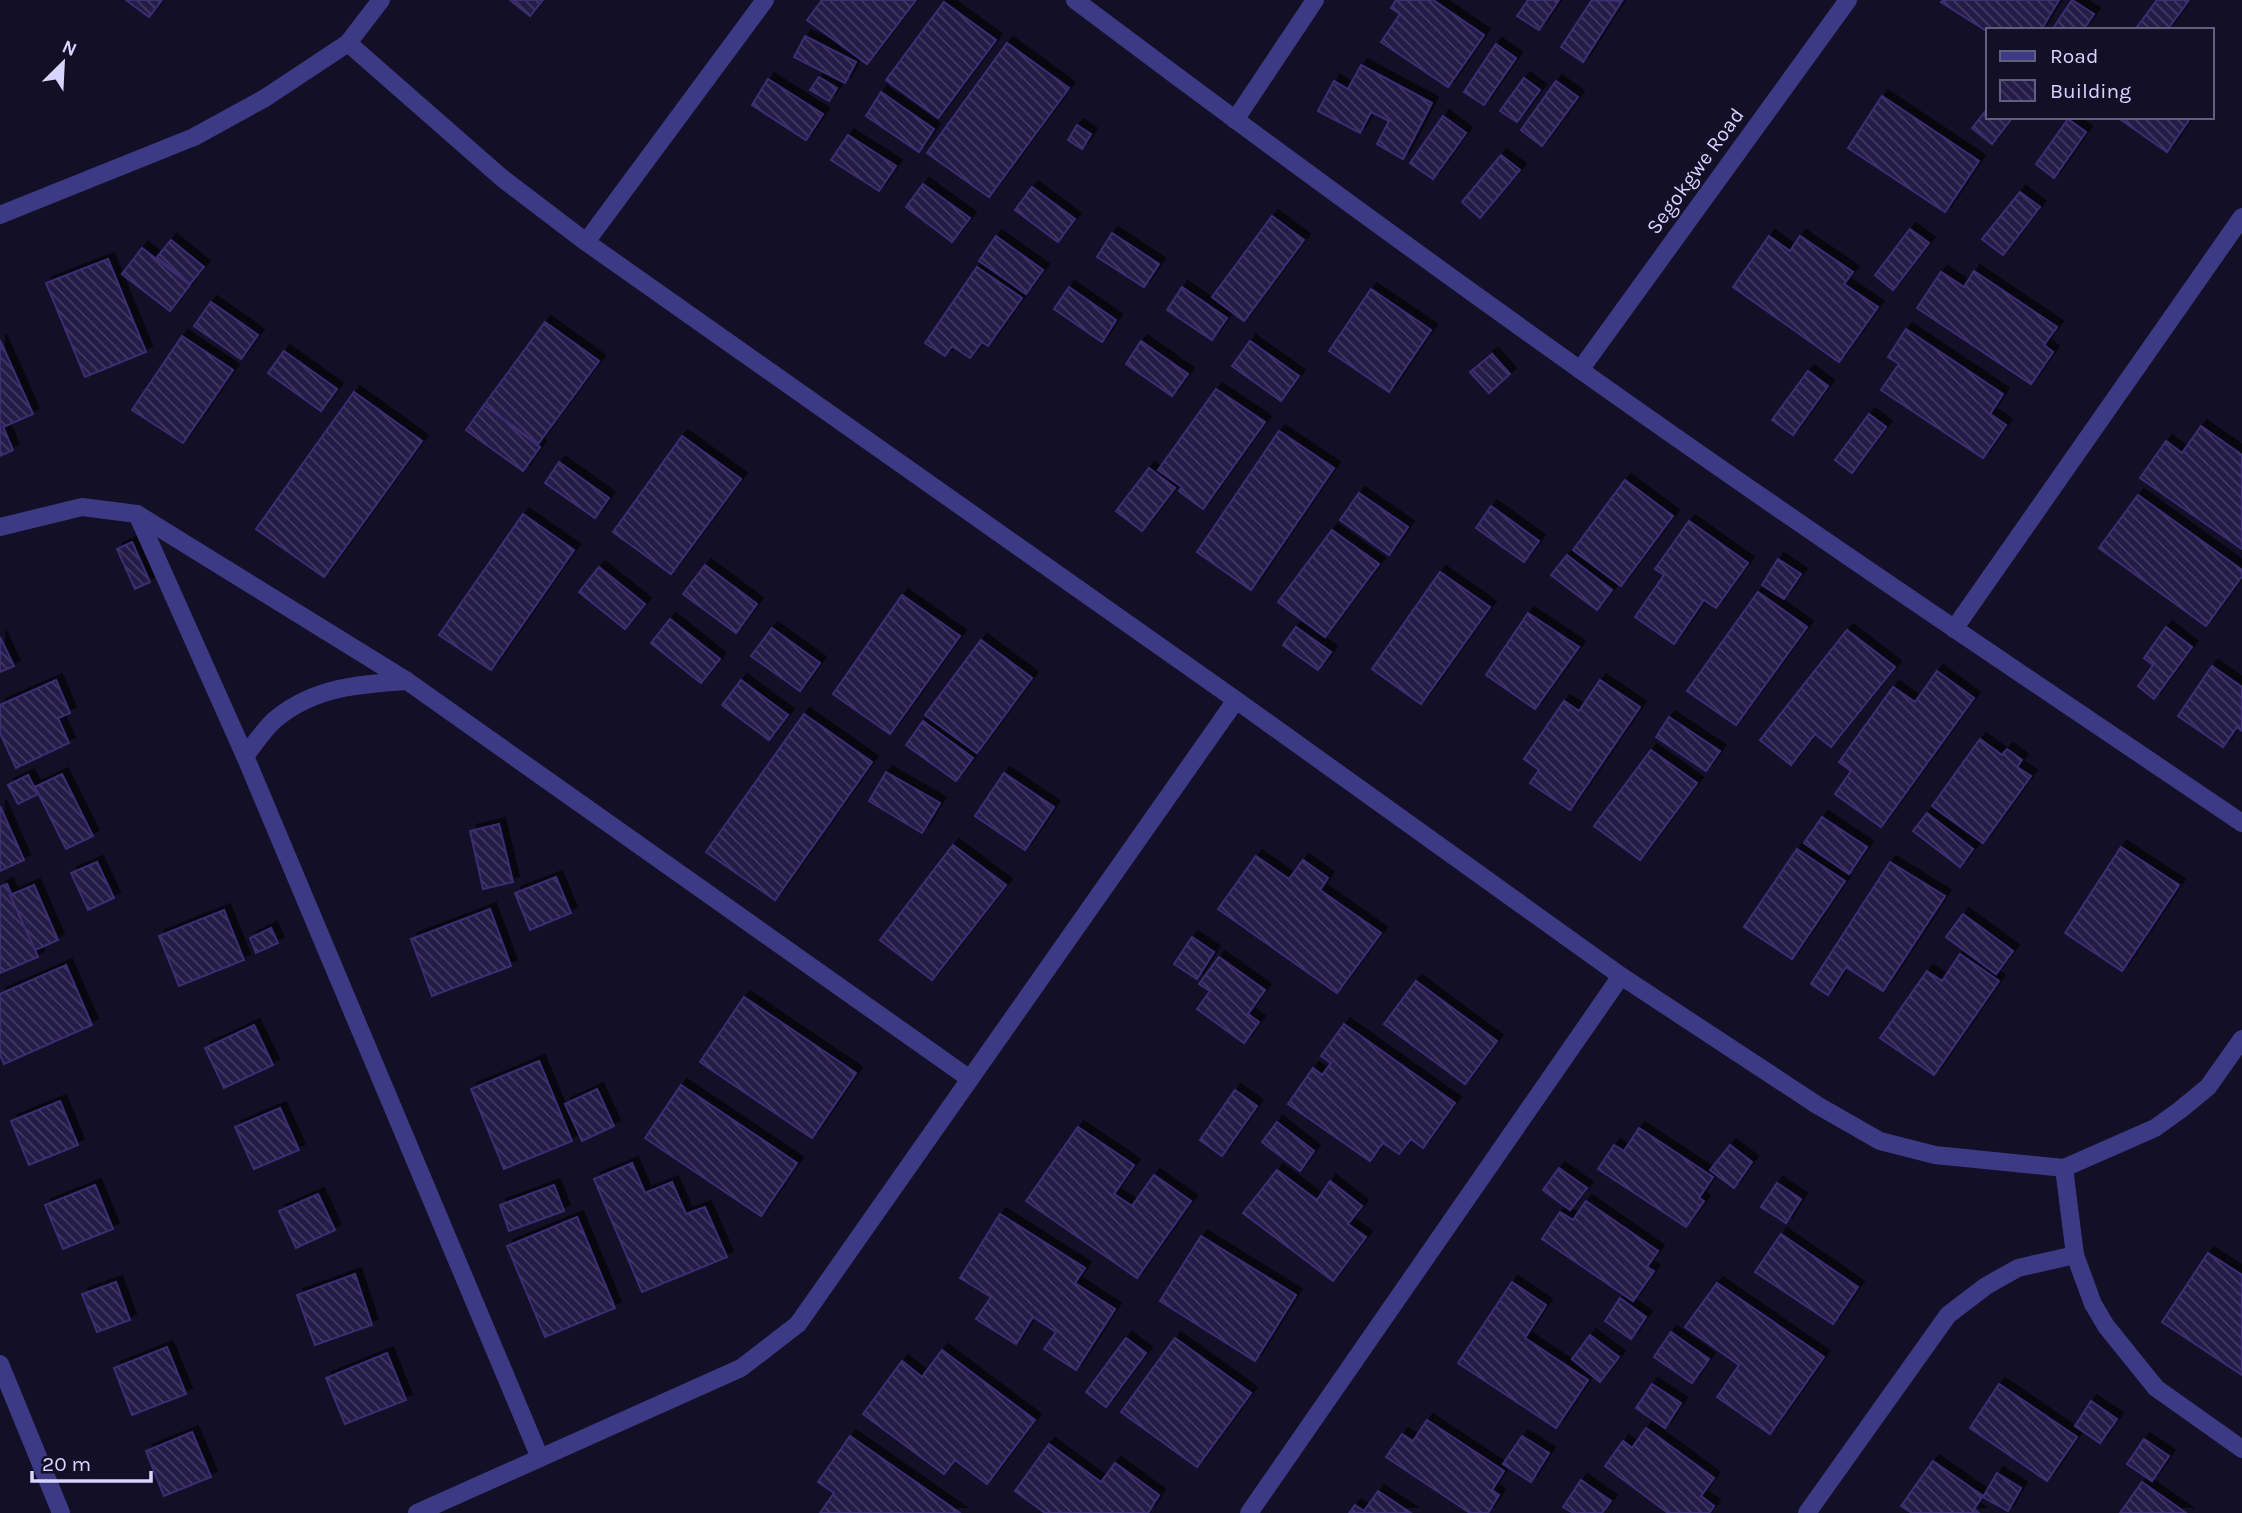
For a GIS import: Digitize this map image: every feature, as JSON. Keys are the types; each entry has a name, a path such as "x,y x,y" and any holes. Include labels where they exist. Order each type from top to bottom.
{"street":[{"path":"0,215 194,137 265,98 348,43 382,0"},
{"path":"586,242 765,0"},
{"path":"1075,0 1235,120 1580,370 2242,823"},
{"path":"1235,120 1315,0"},
{"name":"Segokgwe Road","path":"1580,370 1848,0"},
{"path":"348,43 502,178 586,242 1236,700 1621,976 1817,1105 1881,1141 1935,1155 2064,1167 2155,1128 2208,1087 2242,1040"},
{"path":"1954,628 2242,217"},
{"path":"0,527 82,507 137,514 407,681 970,1079"},
{"path":"137,514 245,756 540,1458"},
{"path":"245,756 275,719 305,699 351,685 407,681"},
{"path":"417,1513 741,1368 798,1324 1236,700"},
{"path":"1249,1513 1621,976"},
{"path":"2064,1167 2076,1255 2099,1315 2156,1388 2242,1449"},
{"path":"1807,1513 1948,1315 1986,1286 2018,1268 2076,1255"},
{"path":"0,1364 61,1513"}],"building":[{"path":"126,0 162,0 149,17"},
{"path":"510,0 543,0 530,16"},
{"path":"822,0 916,0 867,64 807,20"},
{"path":"1396,0 1433,0 1484,35 1448,87 1381,42 1400,14 1391,8"},
{"path":"1528,0 1559,0 1539,30 1517,16"},
{"path":"1592,0 1622,1 1583,62 1561,47"},
{"path":"2059,0 2042,28 1986,28 1986,31 1941,2"},
{"path":"2072,0 2094,14 2084,28 2053,28"},
{"path":"2157,0 2189,0 2168,28 2137,27"},
{"path":"944,2 996,40 938,118 886,80"},
{"path":"805,36 856,62 845,83 794,57"},
{"path":"1007,43 1069,88 989,197 927,153"},
{"path":"1496,44 1516,58 1484,105 1464,92"},
{"path":"1361,65 1432,103 1403,159 1377,144 1389,121 1371,112 1360,133 1318,111 1334,81 1348,89"},
{"path":"819,77 837,88 829,101 810,90"},
{"path":"1524,78 1540,90 1517,122 1500,111"},
{"path":"768,79 823,114 806,140 752,105"},
{"path":"1556,81 1578,97 1542,146 1521,130"},
{"path":"881,92 934,129 919,152 866,116"},
{"path":"1882,96 1979,161 1945,212 1848,148"},
{"path":"1986,110 1986,119 2011,119 1992,144 1972,128"},
{"path":"1443,116 1466,133 1433,179 1410,163"},
{"path":"2068,119 2086,132 2054,178 2036,164"},
{"path":"2120,119 2190,119 2167,152"},
{"path":"1077,125 1091,134 1082,149 1068,140"},
{"path":"848,135 896,166 879,191 831,160"},
{"path":"1501,155 1520,170 1480,218 1462,202"},
{"path":"923,184 970,218 952,242 906,207"},
{"path":"1032,187 1075,219 1058,242 1015,210"},
{"path":"2020,192 2040,207 2003,255 1982,239"},
{"path":"1272,216 1304,240 1244,321 1212,297"},
{"path":"1910,229 1929,243 1893,290 1875,275"},
{"path":"1112,233 1159,264 1144,287 1097,257"},
{"path":"996,236 1043,270 1026,294 979,261"},
{"path":"1769,236 1790,251 1800,236 1853,272 1844,284 1878,307 1839,362 1733,287"},
{"path":"171,240 204,267 190,284 157,257"},
{"path":"142,248 190,285 170,311 122,274"},
{"path":"108,259 146,352 85,377 46,283"},
{"path":"977,267 1022,298 988,346 982,342 970,358 952,346 945,356 925,343"},
{"path":"1974,271 2057,327 2044,345 2053,352 2031,384 1917,308 1941,272 1964,287"},
{"path":"1069,287 1116,320 1102,342 1054,309"},
{"path":"1182,287 1227,318 1212,340 1167,310"},
{"path":"1371,289 1431,330 1389,392 1329,351"},
{"path":"211,302 258,335 241,359 194,326"},
{"path":"545,322 599,361 538,444 484,405"},
{"path":"1906,329 2003,394 1990,414 2006,425 1983,458 1881,390 1899,364 1888,357"},
{"path":"182,336 233,370 183,443 132,410"},
{"path":"0,340 33,414 3,427 13,450 0,456"},
{"path":"1141,341 1188,374 1172,396 1126,364"},
{"path":"1250,341 1299,376 1281,401 1232,366"},
{"path":"284,351 337,389 321,411 268,373"},
{"path":"1492,354 1510,374 1489,393 1470,372"},
{"path":"1808,371 1828,386 1793,435 1772,420"},
{"path":"1216,389 1265,422 1203,509 1179,491 1182,487 1158,470"},
{"path":"354,392 422,441 324,577 256,529"},
{"path":"484,405 540,447 523,471 466,430"},
{"path":"1869,414 1886,427 1852,473 1835,460"},
{"path":"2201,426 2242,455 2242,549 2140,478 2166,441 2182,453"},
{"path":"1279,431 1334,468 1251,590 1197,552"},
{"path":"682,436 741,479 671,574 613,532"},
{"path":"559,462 609,498 595,518 545,483"},
{"path":"1149,468 1175,488 1142,531 1116,511"},
{"path":"1625,480 1673,516 1621,586 1573,550"},
{"path":"1359,493 1408,527 1389,555 1340,520"},
{"path":"2138,495 2242,570 2242,576 2206,626 2099,548"},
{"path":"1491,506 1539,541 1524,562 1476,528"},
{"path":"523,514 574,550 491,670 439,635"},
{"path":"1689,521 1748,563 1716,608 1704,600 1674,644 1635,617 1664,575 1655,569"},
{"path":"1332,530 1379,564 1325,637 1278,602"},
{"path":"132,542 150,582 135,589 117,549"},
{"path":"1567,555 1612,590 1597,610 1551,575"},
{"path":"1778,559 1801,574 1784,599 1762,585"},
{"path":"705,565 757,604 736,633 683,594"},
{"path":"599,567 645,604 625,629 579,592"},
{"path":"1440,572 1490,607 1421,704 1372,669"},
{"path":"1758,592 1807,627 1736,725 1687,691"},
{"path":"902,595 960,636 890,734 833,694"},
{"path":"1528,613 1579,647 1535,709 1486,675"},
{"path":"670,619 720,659 701,683 651,643"},
{"path":"1296,627 1331,652 1318,670 1283,645"},
{"path":"2166,627 2192,647 2154,699 2138,686 2153,665 2144,658"},
{"path":"772,628 820,663 800,691 751,656"},
{"path":"1847,630 1895,667 1831,747 1815,734 1791,765 1760,740"},
{"path":"0,637 14,666 0,672"},
{"path":"981,640 1032,678 977,753 925,715"},
{"path":"2212,666 2242,687 2242,731 2237,727 2223,747 2178,716"},
{"path":"1937,671 1974,698 1881,827 1835,794 1851,771 1839,762 1893,687 1915,702"},
{"path":"56,680 70,713 58,718 69,743 16,768 0,733 0,705"},
{"path":"741,680 788,715 769,740 722,705"},
{"path":"1600,680 1640,707 1570,810 1530,783 1539,770 1524,759 1564,701 1579,711"},
{"path":"804,714 872,762 775,900 706,852"},
{"path":"1669,717 1720,751 1706,771 1656,737"},
{"path":"923,721 973,758 956,781 906,745"},
{"path":"1980,739 2002,755 2007,749 2022,760 2017,767 2031,776 1983,843 1932,806"},
{"path":"1651,750 1697,783 1640,860 1594,826"},
{"path":"886,772 940,803 922,833 869,801"},
{"path":"1004,773 1054,807 1025,850 975,816"},
{"path":"62,774 93,836 66,849 35,787"},
{"path":"28,775 38,794 18,804 8,785"},
{"path":"0,806 24,860 0,871"},
{"path":"1927,813 1973,849 1960,867 1913,831"},
{"path":"1822,817 1867,847 1849,874 1804,843"},
{"path":"499,824 513,882 483,889 470,831"},
{"path":"953,845 1006,885 932,980 880,940"},
{"path":"2121,847 2179,885 2122,971 2065,933"},
{"path":"1797,849 1845,881 1792,959 1744,927"},
{"path":"1256,856 1289,879 1303,860 1328,878 1320,890 1381,933 1337,993 1218,909"},
{"path":"97,862 114,898 88,910 71,873"},
{"path":"1890,862 1945,896 1883,991 1846,967 1828,995 1811,984"},
{"path":"556,877 571,913 530,930 515,893"},
{"path":"7,884 38,957 0,973 0,887"},
{"path":"34,885 58,940 35,950 10,895"},
{"path":"490,909 511,966 432,996 411,939"},
{"path":"224,910 244,960 179,986 159,936"},
{"path":"1963,914 2013,951 1996,974 1946,937"},
{"path":"271,928 278,943 256,953 250,938"},
{"path":"1192,937 1214,952 1197,979 1174,964"},
{"path":"1960,954 1999,981 1934,1075 1880,1038 1927,971 1942,981"},
{"path":"1219,957 1265,990 1248,1014 1259,1022 1244,1043 1197,1009 1210,991 1199,984"},
{"path":"66,965 92,1025 4,1064 0,1055 0,994"},
{"path":"1416,981 1497,1041 1465,1084 1384,1024"},
{"path":"744,997 856,1073 812,1138 700,1062"},
{"path":"1344,1024 1455,1103 1423,1148 1411,1139 1399,1154 1383,1143 1370,1161 1288,1104 1313,1068 1322,1075 1331,1063 1321,1056"},
{"path":"254,1025 273,1065 224,1088 205,1048"},
{"path":"539,1061 572,1141 504,1169 471,1089"},
{"path":"681,1085 797,1163 761,1216 645,1138"},
{"path":"597,1089 614,1126 582,1141 565,1104"},
{"path":"1235,1090 1257,1106 1222,1156 1200,1140"},
{"path":"60,1101 78,1145 29,1165 11,1121"},
{"path":"280,1108 299,1150 254,1169 235,1127"},
{"path":"1277,1122 1314,1151 1300,1171 1262,1142"},
{"path":"1078,1127 1134,1165 1114,1194 1132,1206 1154,1175 1191,1201 1137,1278 1026,1201"},
{"path":"1639,1128 1713,1177 1699,1198 1704,1201 1686,1227 1598,1169 1614,1145 1624,1151"},
{"path":"1730,1145 1752,1162 1734,1188 1710,1170"},
{"path":"632,1163 645,1193 672,1182 686,1214 705,1207 727,1257 642,1292 594,1179"},
{"path":"1559,1168 1587,1188 1570,1210 1543,1190"},
{"path":"1277,1170 1317,1200 1330,1181 1362,1206 1348,1224 1366,1237 1333,1281 1243,1213"},
{"path":"1777,1183 1801,1199 1786,1223 1761,1207"},
{"path":"95,1185 113,1229 63,1249 45,1205"},
{"path":"554,1185 564,1211 509,1231 500,1205"},
{"path":"318,1194 335,1230 296,1248 279,1211"},
{"path":"1586,1201 1658,1251 1647,1267 1654,1271 1633,1301 1542,1239 1560,1212 1573,1220"},
{"path":"1000,1214 1085,1268 1075,1283 1115,1309 1076,1370 1044,1349 1056,1332 1033,1317 1016,1344 976,1319 991,1297 960,1278"},
{"path":"577,1217 615,1308 545,1337 507,1246"},
{"path":"1781,1234 1858,1287 1833,1324 1755,1272"},
{"path":"1201,1236 1296,1295 1255,1361 1160,1301"},
{"path":"2208,1253 2242,1275 2242,1375 2162,1322"},
{"path":"355,1274 372,1325 315,1345 297,1295"},
{"path":"116,1282 130,1320 97,1332 82,1294"},
{"path":"1512,1282 1546,1305 1525,1338 1588,1380 1556,1428 1458,1363"},
{"path":"1717,1283 1824,1357 1770,1434 1717,1397 1739,1365 1685,1327"},
{"path":"1620,1298 1646,1317 1631,1339 1605,1321"},
{"path":"1671,1332 1709,1359 1692,1383 1654,1357"},
{"path":"1590,1335 1619,1357 1600,1382 1572,1359"},
{"path":"1126,1338 1146,1353 1106,1407 1086,1392"},
{"path":"1175,1338 1251,1393 1197,1467 1121,1412"},
{"path":"167,1347 186,1394 132,1415 114,1368"},
{"path":"942,1350 1035,1420 987,1484 955,1460 944,1474 863,1414 902,1361 922,1377"},
{"path":"387,1353 406,1400 345,1424 326,1378"},
{"path":"1652,1384 1681,1403 1665,1428 1636,1408"},
{"path":"1999,1384 2077,1437 2047,1481 1970,1428"},
{"path":"2091,1401 2117,1419 2100,1443 2075,1426"},
{"path":"1427,1420 1504,1471 1492,1490 1499,1495 1488,1513 1470,1513 1386,1457 1402,1434 1413,1441"},
{"path":"1646,1428 1714,1478 1701,1496 1714,1506 1709,1513 1668,1513 1605,1466 1623,1441 1632,1448"},
{"path":"192,1432 211,1477 164,1496 146,1451"},
{"path":"850,1436 960,1513 820,1513 834,1493 818,1482"},
{"path":"1522,1436 1549,1453 1531,1482 1503,1464"},
{"path":"2144,1439 2169,1456 2152,1481 2127,1464"},
{"path":"1049,1444 1101,1482 1115,1463 1159,1495 1148,1513 1045,1513 1015,1491"},
{"path":"1933,1461 1983,1496 1974,1509 1979,1513 1912,1513 1901,1506"},
{"path":"1997,1473 2021,1488 2008,1511 1983,1497"},
{"path":"1581,1480 1611,1501 1602,1513 1573,1513 1563,1507"},
{"path":"2142,1482 2186,1513 2120,1513"},
{"path":"1378,1491 1411,1513 1349,1513 1355,1505 1364,1511"}]}
